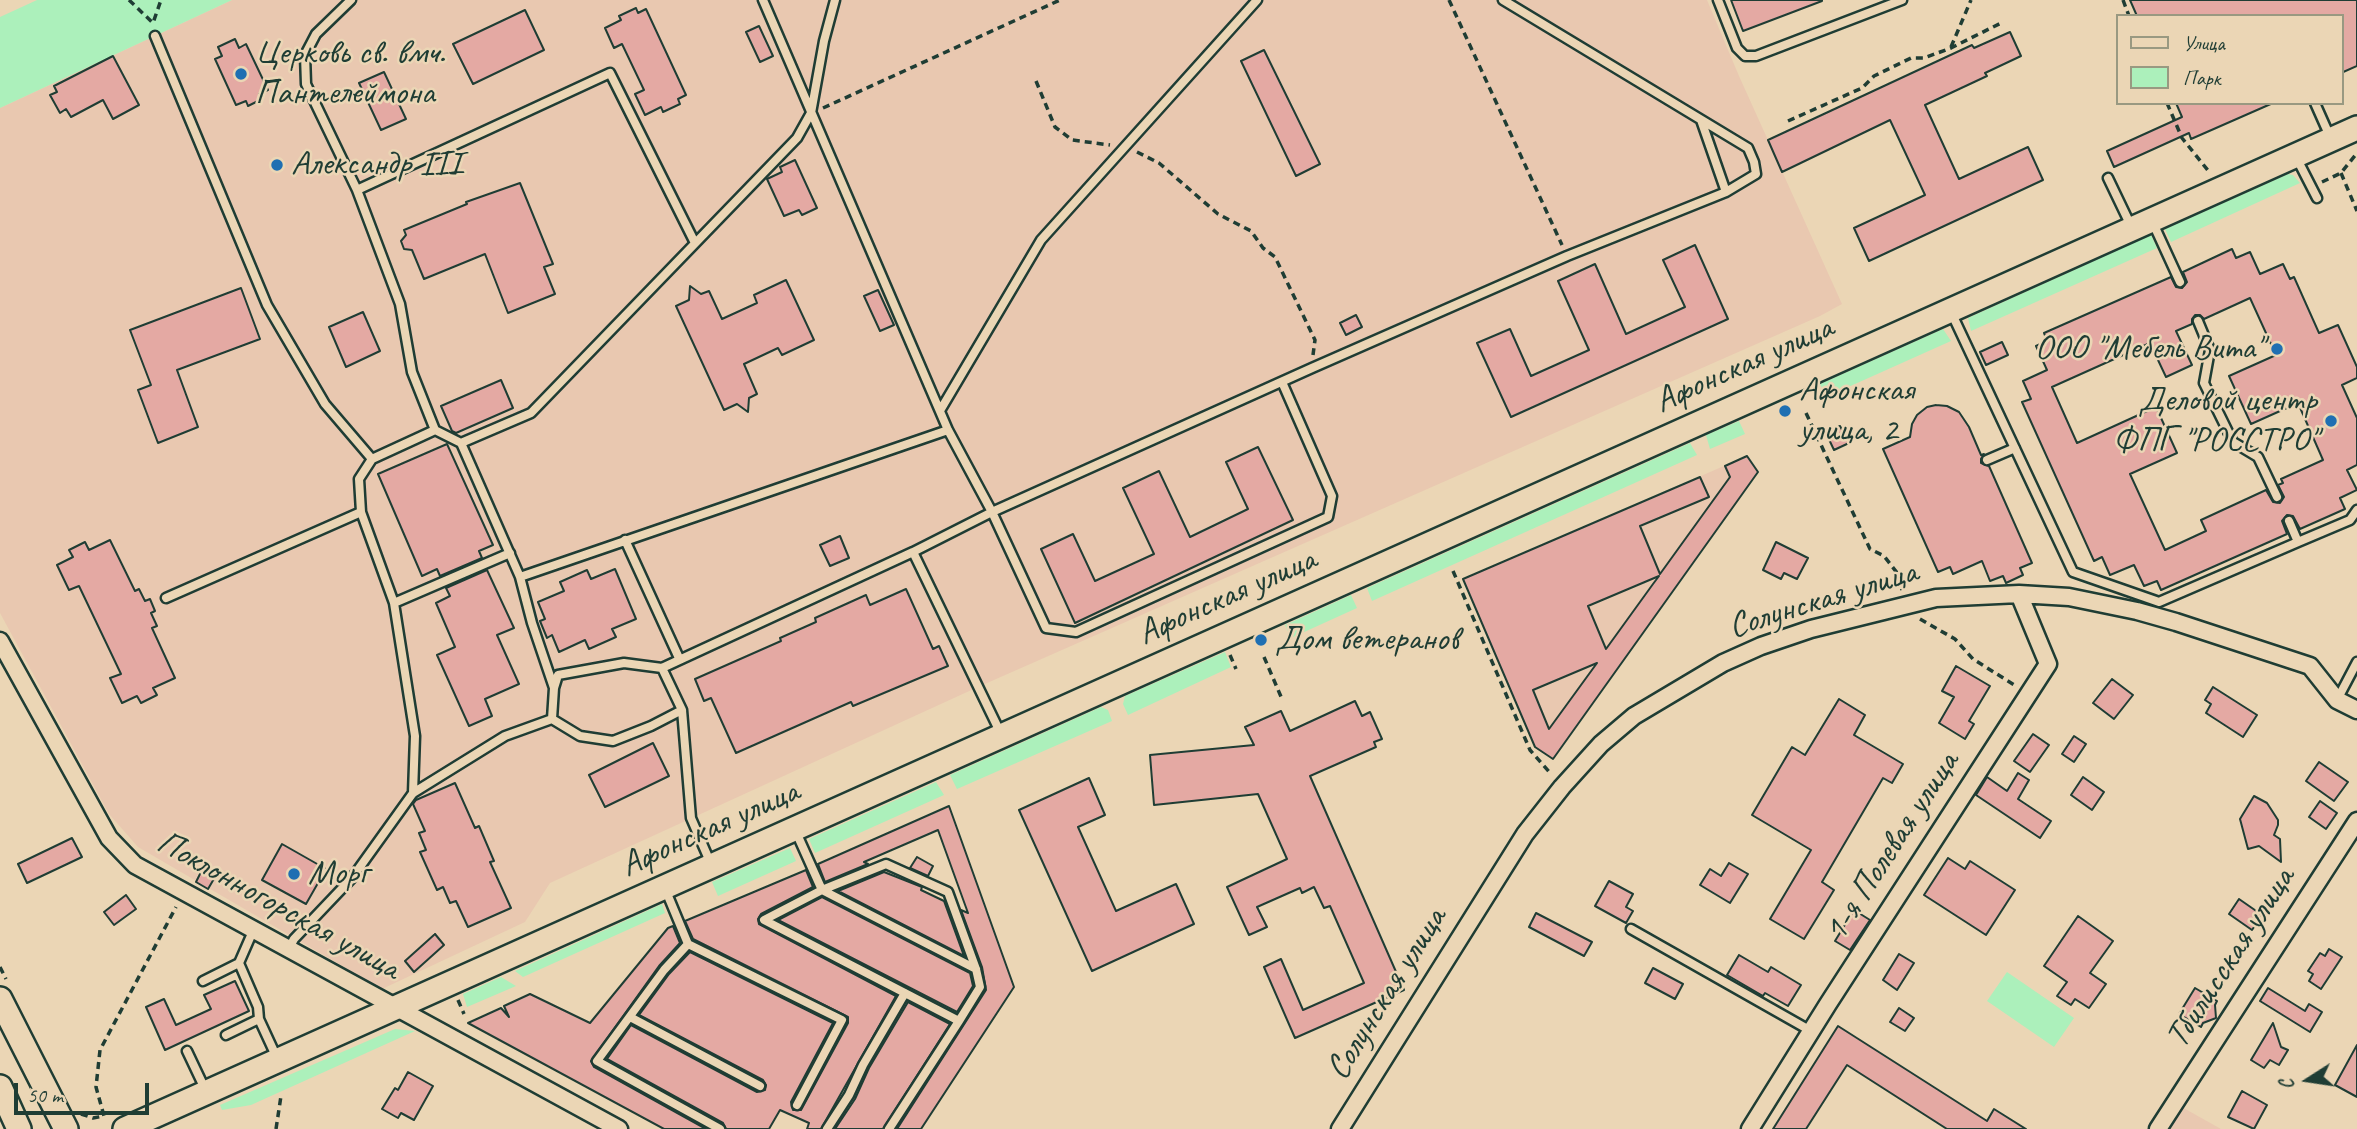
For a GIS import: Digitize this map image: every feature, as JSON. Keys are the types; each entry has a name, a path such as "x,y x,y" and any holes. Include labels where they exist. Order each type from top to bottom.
{"street":[{"name":"Афонская улица","path":"125,1129 2357,128"},
{"name":"Солунская улица","path":"1340,1129 1525,834 1562,787 1601,744 1634,716 1723,663 1761,646 1811,629 1936,598 2019,594 2069,597 2176,621 2309,666 2337,700 2357,710"},
{"name":"1-я Полевая улица","path":"1750,1129 2048,664 2019,594"},
{"name":"Поклонногорская улица","path":"0,641 109,838 135,865 619,1129"},
{"name":"Тбилисская улица","path":"2158,1129 2357,821"},
{"path":"0,999 66,1129"},
{"path":"0,1087 19,1129"}],"lane":[{"path":"351,0 316,34 305,55 306,84 357,190 400,304 412,372 435,430 461,443 520,577 554,688"},
{"path":"762,0 948,430 992,512 1046,628 1076,632 1328,517 1332,496 1282,382"},
{"path":"461,443 531,413 797,138 811,113 824,41 835,0"},
{"path":"941,410 1041,240 1258,0"},
{"path":"552,719 554,688 558,675 624,663 662,668 992,512 1567,256 1726,192 1756,174 1748,148 1503,0"},
{"path":"1718,0 1737,48 1745,56 1756,56 1902,0"},
{"path":"155,36 267,305 325,404 372,459"},
{"path":"357,190 610,73 695,243"},
{"path":"2316,105 2332,139"},
{"path":"1701,120 1726,192"},
{"path":"2296,156 2317,198"},
{"path":"2108,178 2180,282"},
{"path":"1951,312 2073,572 2159,602 2350,520 2357,510"},
{"path":"2198,321 2210,350 2204,383 2233,443 2258,457 2277,497"},
{"path":"413,793 415,736 394,603 361,512 359,479 372,459 435,430"},
{"path":"520,577 948,430"},
{"path":"1986,460 2015,448"},
{"path":"166,598 361,512"},
{"path":"2288,521 2298,542"},
{"path":"625,540 679,658"},
{"path":"913,551 1002,736"},
{"path":"394,603 510,553"},
{"path":"2337,700 2357,662"},
{"path":"662,668 682,710 691,818 712,867"},
{"path":"552,719 580,736 613,741 682,710"},
{"path":"288,950 294,939 352,878 413,793 505,736 552,719"},
{"path":"794,830 822,890 976,969"},
{"path":"889,1129 959,1021 981,987 948,892 886,864 822,890 764,920 959,1021"},
{"path":"664,888 688,944 842,1020 797,1105"},
{"path":"1631,929 1811,1031"},
{"path":"203,981 239,964 253,931"},
{"path":"688,944 664,970 597,1061 720,1129"},
{"path":"239,964 258,1007 259,1019 278,1060"},
{"path":"827,1129 849,1095 863,1065 905,993"},
{"path":"630,1017 760,1086"},
{"path":"226,1035 259,1019"},
{"path":"187,1051 206,1092"}],"path":[{"path":"129,0 153,23 161,0"},
{"path":"811,113 1060,0"},
{"path":"1449,0 1567,256"},
{"path":"1951,48 1971,0"},
{"path":"1788,121 1862,88 1874,76 1911,58 1924,58 1951,48 2001,23"},
{"path":"1036,81 1055,127 1072,140 1125,146 1159,163 1218,214 1251,230 1263,248 1275,257 1315,340 1312,368"},
{"path":"2168,105 2182,138 2210,173"},
{"path":"2311,188 2341,173 2357,153"},
{"path":"2341,173 2357,211"},
{"path":"1806,413 1871,549 1884,556 1898,574 1906,605 1924,622 1955,639 1973,659 2028,694"},
{"path":"1453,571 1530,750 1562,787"},
{"path":"1228,651 1236,669"},
{"path":"1264,657 1282,699"},
{"path":"104,1116 96,1087 100,1050 184,892"},
{"path":"456,996 464,1014"},
{"path":"276,1129 281,1096"}],"shaded area":[{"path":"232,0 1707,0 1842,304 978,687 550,883 525,922 382,989 138,847 109,814 0,613 0,108"},
{"path":"1747,456 1758,472 1553,759 1535,747 1463,579"},
{"path":"2180,1106 2221,1129 2167,1129"}],"green space":[{"path":"37,0 232,0 0,108 0,17"},
{"path":"2288,174 2293,175 2300,183 2171,242 2165,229"},
{"path":"2151,235 2157,248 1971,331 1968,318"},
{"path":"1943,329 1951,341 1826,397 1820,384"},
{"path":"1739,421 1745,434 1710,449 1706,435"},
{"path":"1690,443 1697,455 1372,601 1367,588"},
{"path":"1351,595 1357,608 1291,638 1285,625"},
{"path":"1225,652 1231,667 1128,715 1123,704 1125,696"},
{"path":"1101,707 1108,710 1112,721 957,789 950,775"},
{"path":"936,782 944,795 815,853 809,839"},
{"path":"790,848 796,861 718,896 712,882"},
{"path":"662,904 665,913 523,977 515,971"},
{"path":"2007,972 2074,1018 2054,1047 1987,1001"},
{"path":"501,977 516,986 467,1007 463,994"},
{"path":"395,1029 415,1031 251,1105 222,1110 220,1105"}],"building":[{"path":"1731,0 1822,0 1822,1 1743,31"},
{"path":"2130,0 2357,0 2357,66 2343,72 2343,14 2136,14"},
{"path":"636,8 638,13 646,9 686,95 678,99 680,104 663,112 661,107 645,115 635,94 644,90 622,44 614,48 605,28 621,20 619,16"},
{"path":"525,10 544,50 473,84 453,44"},
{"path":"759,26 773,56 760,62 746,32"},
{"path":"2010,32 2021,56 1985,73 1987,76 1925,105 1959,179 2028,147 2043,180 1869,261 1854,228 1925,195 1890,120 1782,172 1768,140 1972,45 1974,48"},
{"name":"Церковь св. вмч. Пантелеймона","path":"235,39 239,48 246,44 268,90 259,94 262,99 248,106 246,101 236,105 215,59 222,56 218,47"},
{"path":"1264,50 1320,164 1296,176 1241,61"},
{"path":"113,56 139,105 113,119 103,100 71,117 66,109 60,113 50,95 57,92 54,86"},
{"path":"384,72 406,119 381,130 359,83"},
{"path":"2177,105 2268,105 2191,139 2189,133 2114,167 2107,151 2182,117"},
{"path":"795,160 817,208 802,215 799,210 784,216 767,179 782,172 780,167"},
{"path":"520,183 553,264 544,267 555,294 508,313 485,254 424,279 412,250 404,249 401,241 406,235 404,230 467,204 466,202"},
{"path":"1695,245 1728,319 1511,417 1477,343 1510,329 1531,376 1589,350 1558,281 1595,264 1626,334 1685,307 1663,260"},
{"name":"Деловой центр ФПГ \"РОССТРО\"","path":"2232,249 2236,258 2250,252 2260,274 2283,264 2290,279 2294,277 2319,333 2338,325 2357,367 2357,378 2342,385 2357,418 2357,465 2347,470 2357,490 2340,498 2345,509 2300,529 2293,516 2287,515 2282,521 2287,534 2161,590 2157,581 2144,586 2134,565 2110,575 2102,557 2094,561 2022,402 2031,399 2023,381 2047,370 2036,346 2047,341 2044,333 2171,277 2176,287 2182,288 2187,282 2183,272","holes":["2250,298 2276,355 2229,376 2251,424 2298,403 2323,460 2281,479 2283,483 2278,485 2284,497 2280,503 2273,502 2266,490 2201,520 2206,531 2165,550 2130,474 2177,453 2156,407 2077,443 2052,387 2150,343 2166,377 2192,365 2176,331 2192,324 2195,315 2204,319"]},
{"path":"786,280 814,340 782,355 778,348 744,364 757,394 749,398 748,412 737,404 724,410 676,306 689,300 690,286 701,294 709,291 722,319 757,303 754,295"},
{"path":"241,288 260,339 177,370 198,427 158,443 138,390 151,385 130,330"},
{"path":"878,290 894,325 880,331 864,296"},
{"path":"363,312 380,351 346,367 329,327"},
{"path":"1356,315 1362,327 1346,335 1340,323"},
{"path":"2002,342 2008,355 1986,365 1980,352"},
{"path":"501,380 513,408 456,433 452,431 441,406"},
{"path":"1947,406 1959,412 1969,427 1981,455 1984,454 1981,463 1989,466 2032,563 2020,568 2023,575 2006,583 2003,576 1990,581 1982,561 1953,574 1950,567 1938,572 1883,449 1910,437 1917,415 1927,407"},
{"path":"1840,426 1849,443 1834,450 1826,433"},
{"path":"447,444 493,545 479,551 482,558 440,576 437,569 422,576 378,474"},
{"path":"1258,447 1293,520 1075,623 1041,549 1073,534 1095,581 1154,554 1123,488 1159,471 1190,537 1248,509 1226,462"},
{"path":"1747,456 1758,472 1553,759 1535,747 1463,579 1700,477 1709,497 1640,526 1660,574 1730,477 1725,466","holes":["1659,576 1653,584 1606,649 1588,606","1597,663 1549,729 1533,690"]},
{"path":"840,536 849,558 830,566 820,545"},
{"path":"110,540 135,591 139,589 145,601 150,599 155,611 151,613 157,626 152,628 175,678 153,688 157,695 141,703 137,696 122,703 110,678 121,674 79,586 69,590 57,565 73,557 69,550 85,542 89,550"},
{"path":"1776,542 1808,558 1797,579 1784,573 1781,579 1763,570"},
{"path":"615,569 636,619 612,629 616,637 589,649 585,640 559,652 552,635 547,638 540,621 545,619 538,602 564,591 560,582 587,570 591,579"},
{"path":"487,570 514,628 497,635 519,684 485,699 492,716 469,726 437,655 455,647 436,603 450,596 446,588"},
{"path":"906,589 933,649 939,646 948,666 853,706 851,702 736,753 711,698 704,701 695,679 781,641 780,638 816,622 815,618 866,595 870,605"},
{"path":"1956,666 1990,686 1969,721 1974,724 1965,739 1939,723 1954,697 1942,691"},
{"path":"2112,679 2133,695 2114,719 2093,703"},
{"path":"2213,687 2257,715 2243,737 2206,713 2211,704 2205,700"},
{"path":"1839,699 1865,715 1854,735 1903,764 1892,783 1883,778 1822,882 1834,890 1804,939 1770,919 1811,850 1752,815 1792,747 1805,755"},
{"path":"1355,701 1362,716 1370,712 1382,739 1374,742 1376,747 1310,776 1404,990 1295,1038 1264,967 1281,959 1303,1010 1364,983 1330,906 1324,908 1314,887 1302,893 1300,888 1257,907 1267,927 1249,935 1227,887 1287,859 1258,794 1154,805 1150,755 1254,745 1245,727 1281,711 1290,731"},
{"path":"2033,734 2049,745 2030,772 2014,761"},
{"path":"2074,736 2086,744 2074,762 2062,754"},
{"path":"653,743 669,776 605,807 589,775"},
{"path":"2319,762 2348,782 2334,801 2306,781"},
{"path":"2018,773 2029,780 2018,799 2051,821 2040,838 1976,795 1987,777 2007,791"},
{"path":"2083,777 2104,792 2092,810 2071,795"},
{"path":"1089,778 1105,815 1078,827 1116,911 1176,884 1194,924 1092,971 1019,810"},
{"path":"455,783 475,828 479,826 494,861 490,862 511,908 468,927 456,901 450,903 443,887 437,890 420,852 426,850 419,833 425,831 413,804 416,800"},
{"path":"2254,796 2267,803 2278,820 2274,835 2280,839 2281,862 2259,846 2248,849 2240,819"},
{"path":"2320,801 2337,813 2326,829 2309,817"},
{"path":"949,806 1014,987 921,1129 897,1129 986,990 982,967 961,910 968,913 938,830 825,882 818,864"},
{"path":"72,838 82,857 27,883 18,864"},
{"name":"Морг","path":"282,844 326,869 306,904 262,880"},
{"path":"917,857 933,866 928,876 910,868"},
{"path":"1948,858 1965,869 1970,861 2015,890 1986,935 1924,895"},
{"path":"1729,863 1748,874 1730,903 1700,885 1710,869 1721,876"},
{"path":"202,870 215,877 208,889 196,882"},
{"path":"806,870 813,887 761,914 759,924 896,996 821,1129 807,1129 809,1123 780,1110 769,1129 726,1129 723,1123 607,1059 631,1025 757,1092 765,1090 763,1080 639,1015 669,974 690,952 833,1023 791,1102 793,1110 801,1110 848,1023 848,1017 693,939 685,921"},
{"path":"884,872 922,887 921,890 944,901 964,956 838,891"},
{"path":"1609,881 1633,894 1626,907 1633,911 1626,923 1595,906"},
{"path":"126,895 136,909 114,925 104,912"},
{"path":"822,897 970,973 973,986 957,1012 778,920"},
{"path":"2239,899 2262,915 2252,930 2229,914"},
{"path":"1854,910 1870,920 1850,950 1835,941"},
{"path":"1536,913 1592,942 1584,956 1529,927"},
{"path":"2078,916 2113,941 2090,973 2106,984 2089,1008 2075,999 2071,1005 2057,996 2067,982 2044,966"},
{"path":"673,926 680,943 659,966 591,1061 594,1067 706,1129 664,1129 468,1023 501,1008 509,1017 504,1006 530,994 590,1023 668,928"},
{"path":"435,934 444,945 414,972 405,961"},
{"path":"2329,949 2342,957 2321,989 2309,981 2313,974 2308,971 2320,953 2325,956"},
{"path":"1899,954 1914,963 1897,990 1883,980"},
{"path":"1739,955 1768,972 1771,967 1801,985 1788,1006 1765,993 1763,996 1727,975"},
{"path":"1653,968 1683,984 1675,999 1645,983"},
{"path":"235,981 249,1011 165,1050 146,1007 164,999 176,1025 211,1009 204,995"},
{"path":"2195,988 2217,1001 2216,1018 2203,1023 2201,1027 2179,1014"},
{"path":"2268,988 2305,1011 2309,1004 2322,1012 2310,1032 2260,1001"},
{"path":"908,1002 950,1024 883,1129 835,1129 855,1099 869,1068"},
{"path":"1899,1008 1914,1018 1905,1031 1890,1022"},
{"path":"2273,1023 2281,1047 2288,1050 2279,1065 2270,1060 2264,1068 2251,1060"},
{"path":"1838,1026 1987,1121 1994,1109 2026,1129 1947,1129 1847,1065 1806,1129 1773,1129"},
{"path":"2357,1045 2357,1097 2335,1085"},
{"path":"408,1072 433,1086 414,1120 401,1113 398,1118 382,1109 395,1088 398,1090"},
{"path":"2242,1091 2267,1105 2254,1129 2228,1117"}],"place":[{"name":"Церковь св. вмч. Пантелеймона","path":"241,74"},
{"name":"Александр III","path":"277,165"},
{"name":"ООО \"Мебель Вита\"","path":"2277,349"},
{"name":"Афонская улица, 2","path":"1785,411"},
{"name":"Деловой центр ФПГ \"РОССТРО\"","path":"2331,421"},
{"name":"Дом ветеранов","path":"1261,640"},
{"name":"Морг","path":"294,874"}]}
